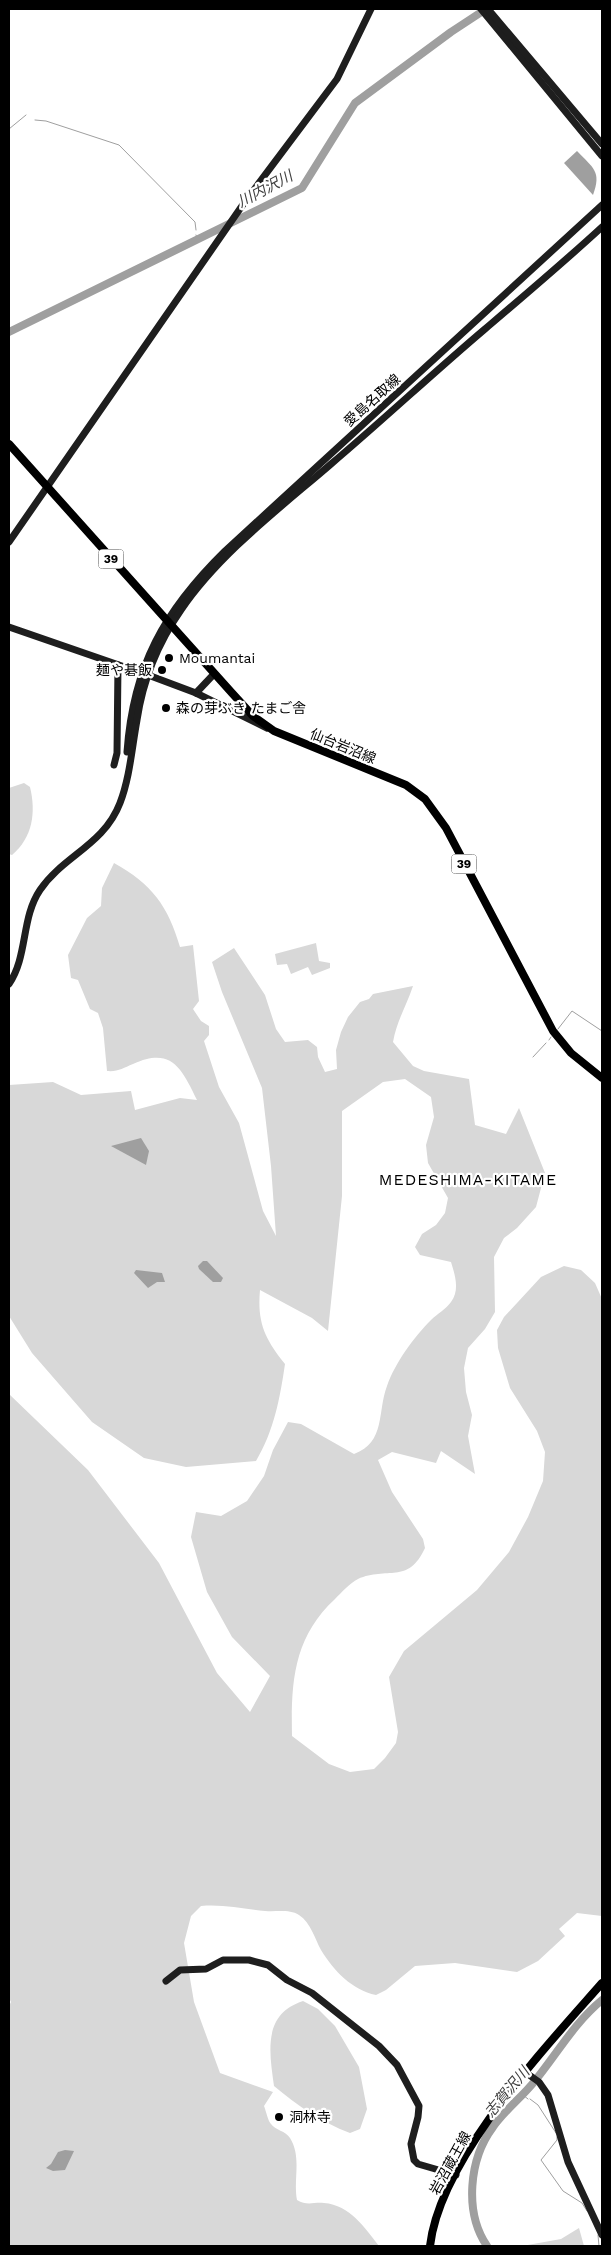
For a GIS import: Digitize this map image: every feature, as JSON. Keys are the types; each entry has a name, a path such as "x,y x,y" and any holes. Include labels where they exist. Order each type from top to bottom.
{"main road":[{"name":"仙台岩沼線","path":"9,444 253,716 274,731 406,786 425,799 446,828 553,1031 571,1052 602,1078"},
{"name":"岩沼蔵王線","path":"430,2246 443,2199 485,2124 602,1983"}],"street":[{"path":"9,542 221,236 337,78 371,9"},
{"path":"481,9 490,13 602,144"},
{"path":"490,13 602,156"},
{"name":"愛島名取線","path":"169,623 188,589 224,551 602,205"},
{"name":"愛島名取線","path":"169,623 223,560 602,227"},
{"path":"9,984 18,967 35,898 49,879 94,841 108,826 121,800 128,768 126,759 130,724 145,674 169,623"},
{"path":"9,627 196,693 274,731"},
{"path":"114,765 117,753 118,665"},
{"path":"196,693 214,674"},
{"path":"166,1981 180,1970 206,1968 223,1960 249,1960 268,1965 287,1980 312,1994 379,2046 397,2065 418,2106 418,2117 411,2144 414,2160 418,2164 456,2175"},
{"path":"528,2074 539,2082 548,2095 576,2184 598,2222 602,2236"}],"shaded area":[{"path":"577,151 591,166 596,175 596,187 593,195 564,163"},
{"path":"24,783 30,787 32,796 31,824 25,840 12,855 9,854 9,788"},
{"path":"114,863 139,879 157,898 170,920 180,947 193,945 199,1001 193,1009 201,1021 209,1026 209,1035 204,1041 219,1087 239,1123 263,1211 276,1236 271,1166 262,1088 222,992 212,962 234,948 265,995 276,1029 285,1042 308,1040 317,1047 318,1057 325,1072 337,1069 336,1050 341,1032 348,1017 360,1002 369,999 373,994 413,986 399,1020 393,1042 413,1066 424,1071 469,1079 475,1125 506,1134 519,1108 545,1173 536,1207 517,1228 504,1238 494,1257 495,1312 485,1329 468,1348 464,1368 466,1392 472,1415 468,1436 475,1474 441,1451 436,1463 392,1452 378,1460 392,1492 423,1539 425,1548 411,1567 404,1571 369,1575 358,1579 343,1591 321,1614 310,1629 297,1662 292,1698 292,1736 329,1764 350,1772 374,1769 385,1758 396,1743 398,1732 389,1677 404,1651 477,1590 509,1552 528,1517 543,1481 545,1452 537,1431 510,1388 498,1348 497,1330 504,1317 541,1277 564,1266 581,1270 595,1283 602,1299 602,1916 577,1913 559,1929 565,1936 538,1961 517,1972 455,1963 415,1966 386,1990 376,1995 359,1989 344,1978 321,1950 307,1922 299,1915 291,1912 225,1906 201,1906 191,1916 184,1943 194,2002 220,2073 273,2092 264,2106 270,2123 288,2136 294,2145 296,2153 297,2200 307,2203 324,2203 342,2208 356,2218 379,2246 9,2246 9,2006 11,2002 9,1998 9,1394 88,1470 159,1563 217,1673 250,1712 270,1676 232,1637 207,1592 191,1537 196,1512 221,1516 247,1501 264,1476 273,1450 288,1422 301,1424 354,1454 364,1449 376,1434 384,1396 395,1368 418,1334 451,1302 456,1287 451,1262 420,1255 415,1247 422,1234 436,1225 445,1213 448,1198 428,1163 426,1145 434,1117 431,1097 405,1079 383,1082 342,1111 342,1196 328,1331 312,1318 260,1290 260,1312 264,1330 272,1347 285,1364 272,1426 256,1461 186,1467 144,1458 92,1422 32,1353 9,1316 9,1085 53,1082 81,1095 131,1091 135,1110 180,1098 197,1100 180,1070 166,1059 146,1059 117,1070 107,1071 103,1028 98,1013 90,1009 78,980 71,978 68,955 87,918 101,906 102,888"},
{"path":"316,943 319,961 330,963 330,968 312,975 308,967 291,974 287,964 277,965 275,954"},
{"path":"141,1138 149,1151 146,1165 111,1146"},
{"path":"203,1261 207,1261 223,1278 221,1282 213,1282 199,1269 198,1266"},
{"path":"136,1270 162,1273 165,1282 157,1282 148,1288 134,1273"},
{"path":"303,2001 318,2009 335,2026 359,2067 367,2109 360,2129 350,2133 310,2113 274,2086 270,2047 275,2024 290,2007"},
{"path":"65,2150 74,2151 65,2170 53,2171 46,2168 51,2164 58,2152"},
{"path":"579,2228 584,2246 522,2246 561,2239"}],"waterway":[{"name":"川内沢川","path":"9,332 302,188 355,103 451,32 486,9"},
{"path":"9,129 26,115"},
{"path":"35,120 46,121 119,145 195,222 196,230"},
{"name":"川内沢川","path":"196,235 198,240"},
{"path":"558,1029 572,1011 602,1031"},
{"path":"533,1057 546,1043"},
{"name":"志賀沢川","path":"487,2246 475,2218 472,2202 474,2170 485,2140 498,2121 534,2082 574,2029 602,2000"},
{"name":"志賀沢川","path":"523,2095 528,2099"},
{"path":"530,2099 538,2105 556,2133"},
{"path":"557,2137 557,2140 541,2160 563,2191 582,2203 587,2211"},
{"path":"598,2235 599,2246"}],"place":[{"name":"Moumantai","path":"169,658"},
{"name":"麺や碁飯","path":"162,670"},
{"name":"森の芽ぶき たまご舎","path":"166,708"},
{"name":"洞林寺","path":"279,2117"}],"district":[{"name":"MEDESHIMA-KITAME","path":"468,1179"}]}
